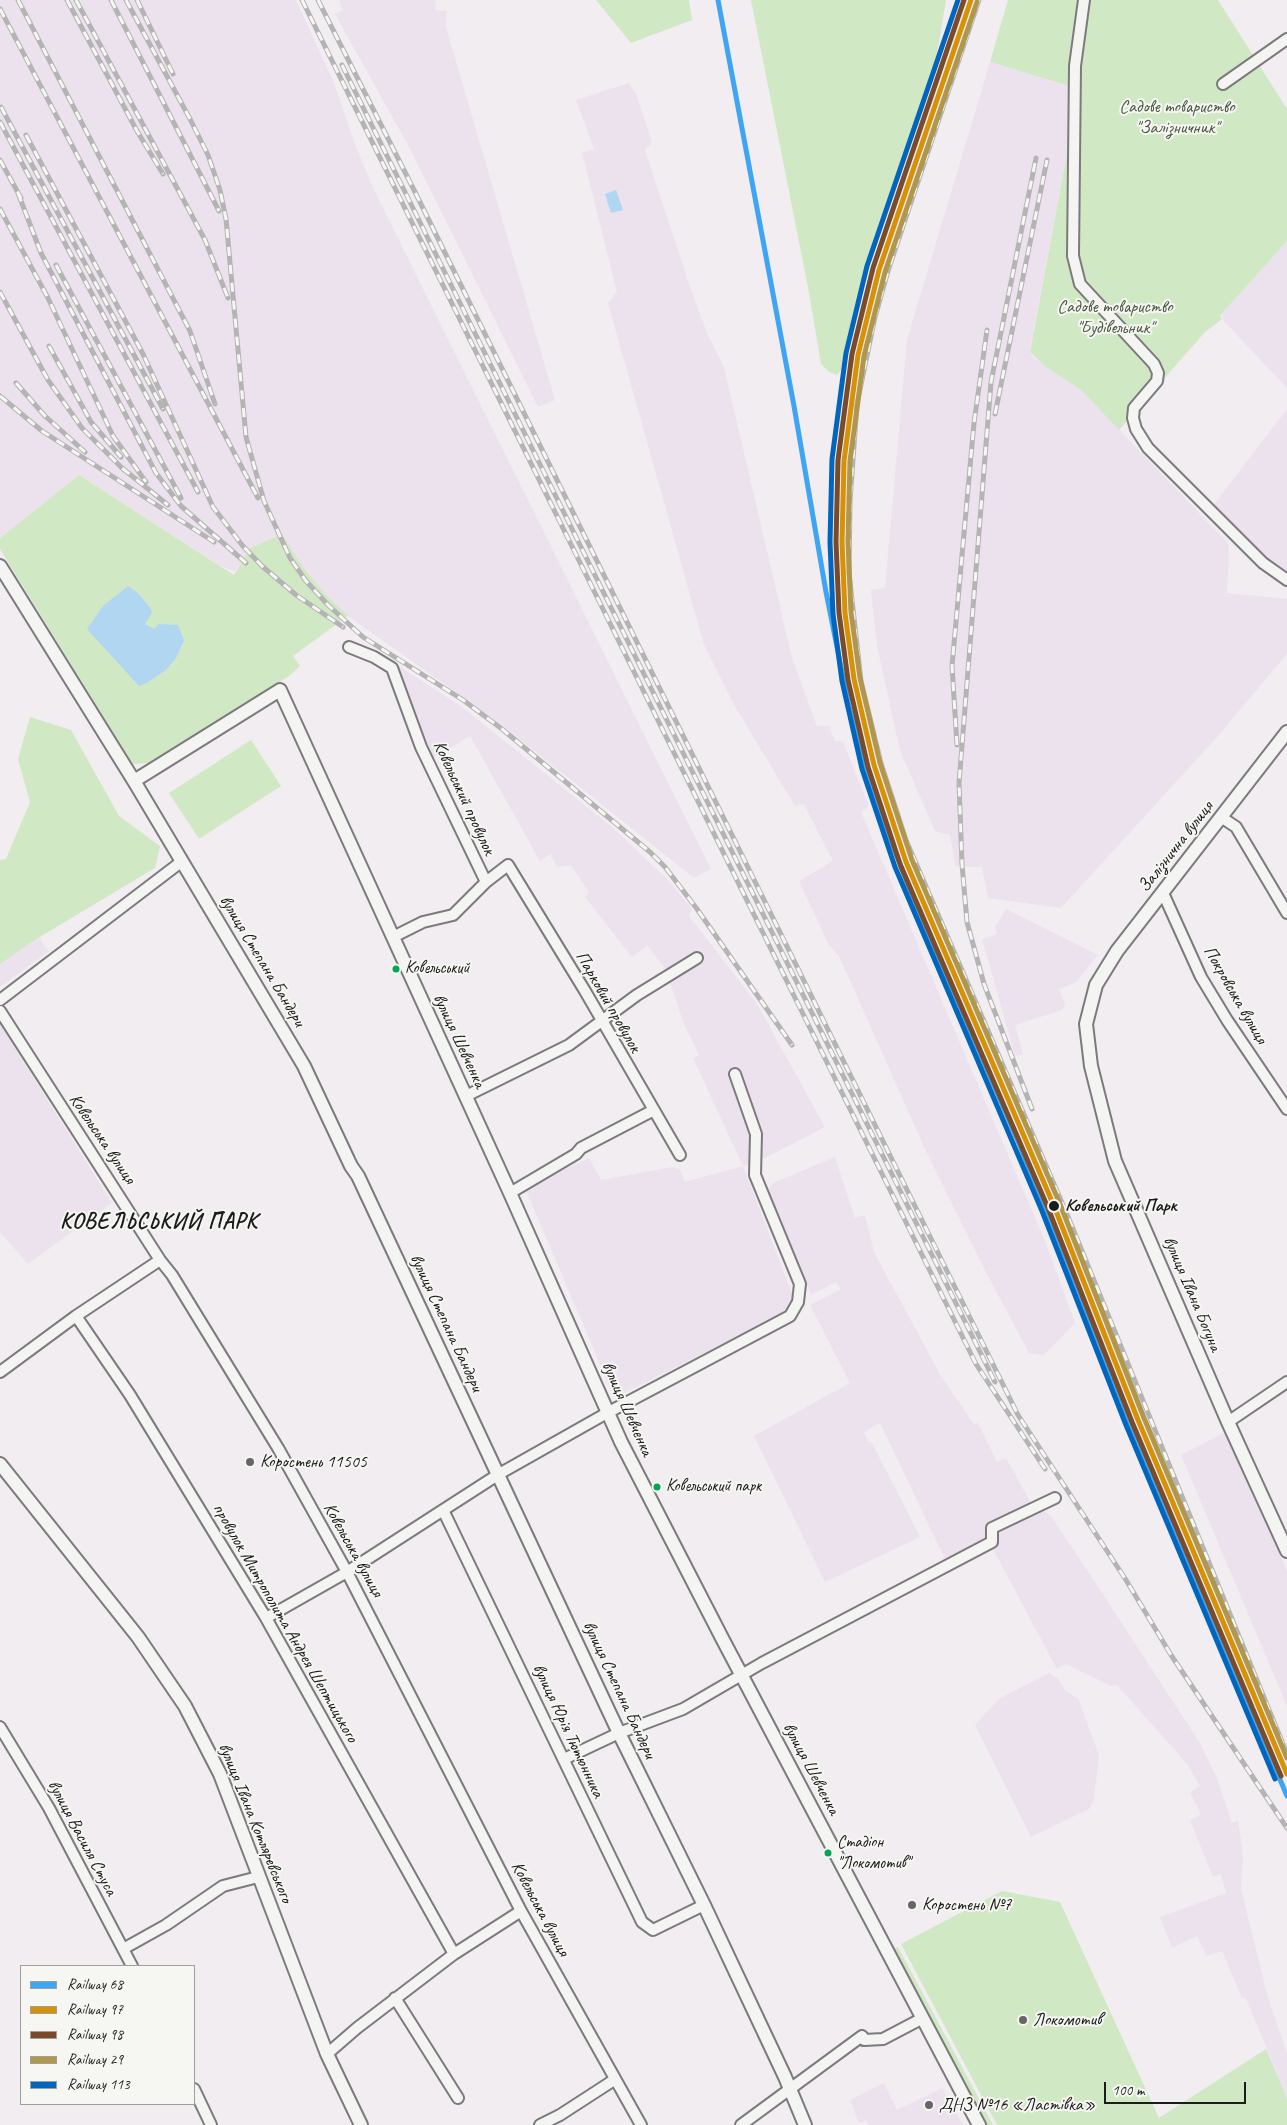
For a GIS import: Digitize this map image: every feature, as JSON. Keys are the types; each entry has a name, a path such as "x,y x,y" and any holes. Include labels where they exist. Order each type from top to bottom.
{"street":[{"path":"1084,0 1074,66 1074,256 1080,284 1154,364 1158,373 1157,381 1134,408 1133,418 1136,429 1148,448 1264,563 1287,580"},
{"path":"1223,84 1287,38"},
{"name":"вулиця Степана Бандери","path":"0,566 134,781 304,1066 619,1733 704,1905 790,2090 804,2125"},
{"name":"Ковельський провулок","path":"349,647 374,657 392,668 421,747 486,882 454,915 423,922 393,937"},
{"name":"вулиця Шевченка","path":"134,781 280,690 605,1402 607,1413 742,1676 979,2125"},
{"name":"Залізнична вулиця","path":"1096,984 1117,951 1286,734"},
{"path":"1222,817 1236,827 1287,913"},
{"path":"0,1000 181,862"},
{"name":"Парковий провулок","path":"486,882 508,865 585,991 601,1023 680,1155"},
{"name":"Покровська вулиця","path":"1163,893 1201,977 1227,1020 1287,1109"},
{"path":"466,1096 569,1045 637,995 697,958"},
{"name":"вулиця Івана Богуна","path":"1096,984 1086,1024 1091,1066 1115,1161 1228,1422 1287,1551"},
{"name":"Ковельська вулиця","path":"0,1011 172,1276 278,1448 347,1572 521,1911 614,2080 641,2125"},
{"path":"266,1618 347,1572 498,1474 607,1413 790,1316 798,1302 800,1284 755,1175 756,1134 735,1074"},
{"path":"510,1193 576,1154 581,1148 652,1111"},
{"path":"0,1372 76,1316 160,1260"},
{"name":"провулок Митрополита Андрея Шептицького","path":"76,1316 130,1395 266,1618 454,1954"},
{"path":"1228,1422 1287,1382"},
{"name":"вулиця Івана Котляревського","path":"0,1464 138,1637 184,1706 220,1774 327,2054 361,2125"},
{"path":"564,1759 619,1733 683,1709 992,1542 992,1528 1055,1498"},
{"name":"вулиця Юрія Тютюнника","path":"443,1510 642,1922 653,1930 704,1905"},
{"name":"вулиця Василя Стуса","path":"0,1727 49,1808 131,1965"},
{"path":"123,1950 166,1925 223,1886 258,1877"},
{"path":"327,2054 395,1998 454,1954 521,1911"},
{"path":"395,1998 458,2098"},
{"path":"741,2125 862,2036 864,2040 883,2039 923,2018"},
{"path":"540,2125 560,2115 614,2080"},
{"path":"195,2090 211,2125"}],"shaded area":[{"path":"0,0 296,0 334,83 356,147 374,190 711,869 694,878 502,725 348,616 324,593 303,567 282,534 250,548 235,572 221,566 79,475 0,538"},
{"path":"339,0 436,0 435,10 447,11 446,27 555,400 538,407 407,143 335,14 343,10"},
{"path":"990,62 1079,89 1030,349 1032,356 1080,389 1227,542 1229,546 1227,593 1287,599 1287,654 1217,737 1061,908 988,898 982,867 955,866 950,835 935,831 900,751 877,646 871,590 885,588 907,340"},
{"path":"629,83 636,94 652,142 645,150 690,287 707,333 724,367 792,658 817,726 829,726 835,741 843,742 869,806 861,812 1045,1241 1075,1323 1044,1355 1029,1353 988,1276 925,1149 839,956 829,945 799,881 833,861 804,804 795,806 733,703 704,645 608,303 617,292 582,153 594,149 576,100"},
{"path":"1287,241 1287,388 1222,319 1223,313"},
{"path":"1287,409 1287,576 1265,563 1236,527 1212,507"},
{"path":"391,661 462,707 612,827 668,880 692,909 689,916 757,1004 825,1127 767,1157 743,1166 693,1058 699,1055 683,1022 666,970 647,945 632,957 585,897 589,892 571,865 557,867 550,854 540,861 470,736 431,759"},
{"path":"1006,909 1098,955 1076,982 1059,989 1065,1004 1062,1010 1015,1025 1023,1054 1015,1056 982,939 997,934 995,927"},
{"path":"36,934 49,951 0,987 0,960"},
{"path":"0,1024 112,1203 28,1264 0,1232"},
{"path":"835,1157 855,1218 865,1215 874,1252 942,1378 974,1424 978,1423 997,1462 1006,1458 1031,1503 1050,1515 1089,1573 1200,1743 1217,1778 1232,1823 1238,1820 1243,1855 1241,1888 1267,1995 1287,2053 1287,2098 1246,1998 1242,1998 1222,1951 1207,1956 1197,1936 1172,1948 1160,1917 1226,1893 1221,1874 1213,1877 1190,1820 1201,1815 1190,1792 1200,1786 1188,1765 1117,1685 1111,1686 1066,1664 1057,1669 987,1538 945,1559 880,1423 864,1432 868,1441 872,1443 920,1537 825,1582 754,1436 850,1383 810,1305 841,1289 836,1282 811,1295 768,1190 773,1183"},
{"path":"589,1158 601,1180 673,1167 680,1170 685,1182 743,1166 793,1296 788,1311 618,1396 611,1390 525,1188"},
{"path":"1226,1432 1287,1571 1287,1706 1181,1455"},
{"path":"1049,1673 1059,1680 1065,1691 1078,1698 1099,1755 1094,1799 1089,1809 1031,1837 975,1725 999,1699"},
{"name":"ДНЗ №16 «Ластівка»","path":"884,2083 897,2110 942,2088 963,2125 869,2125 866,2120 859,2123 850,2100"}],"green space":[{"path":"596,0 689,0 692,20 631,43"},
{"path":"751,0 946,0 936,60 923,112 892,196 844,350 844,366 837,375 829,372 821,364 808,287"},
{"path":"1008,0 1218,0 1287,109 1287,241 1220,316 1222,319 1205,332 1119,430 1080,389 1046,367 1030,352 1079,89 990,62"},
{"path":"79,475 234,575 250,548 282,534 303,567 324,593 348,616 293,656 300,666 289,676 149,763 134,764 130,761 0,549 0,538"},
{"path":"30,717 71,730 119,816 160,846 155,868 33,941 0,964 0,860 6,859 30,802 18,759"},
{"path":"251,740 281,786 199,839 169,793"},
{"path":"1002,1891 1060,1902 1159,2118 1266,2049 1287,2098 1287,2125 997,2125 901,1944"},
{"path":"898,1947 993,2125 986,2125 893,1949"}],"water":[{"path":"616,190 623,210 611,213 605,194"},
{"path":"128,586 139,594 151,609 152,613 145,624 154,629 159,624 178,625 184,640 176,658 166,670 139,686 87,629 103,606"}],"railway":[{"path":"18,0 190,331 215,404"},
{"path":"67,0 137,131 163,174"},
{"path":"76,0 205,240 228,298"},
{"path":"111,0 219,211"},
{"path":"126,0 208,155 220,190 226,219 246,437 264,501 290,558 306,581 328,605 363,637 463,700 502,729 650,852 665,867 697,909 792,1045"},
{"path":"137,0 173,74"},
{"path":"302,0 976,1364 1045,1469"},
{"path":"318,0 415,192 1018,1415 1126,1580 1171,1655 1287,1828"},
{"path":"979,0 888,271 875,317 857,404 850,501 849,573 861,681 881,763 906,840 1069,1219 1287,1754"},
{"path":"0,9 258,498"},
{"path":"342,65 995,1382"},
{"path":"1,107 163,409"},
{"path":"0,122 198,492"},
{"path":"26,135 143,354 213,507 242,545 262,566 296,595 343,627"},
{"path":"1032,1109 984,984 967,922 962,864 959,783 991,382 1036,158"},
{"path":"0,160 21,198"},
{"path":"995,414 1047,160"},
{"path":"18,193 41,253 156,473 181,506 246,563"},
{"path":"0,209 48,298 113,436 146,482"},
{"path":"56,265 181,498"},
{"path":"0,292 48,380 82,428 122,468 168,505"},
{"path":"957,745 952,666 974,423 987,330"},
{"path":"49,346 91,422 121,457"},
{"path":"16,383 45,416 85,452"},
{"path":"0,396 42,431 214,542"}],"rail line":[{"name":"68","path":"718,0 794,406 826,592 849,707 876,801 915,904 1020,1146 1130,1423 1287,1796"},
{"name":"113","path":"958,0 867,266 846,353 832,459 830,542 833,614 842,681 862,769 895,867 1042,1211 1126,1425 1275,1779"},
{"name":"98","path":"964,0 873,268 852,354 838,460 836,542 839,613 848,680 868,767 900,864 1048,1208 1132,1422 1281,1776"},
{"name":"97","path":"971,0 879,270 858,355 844,461 842,542 845,613 854,679 874,765 906,862 1054,1206 1138,1420 1287,1774"},
{"name":"29","path":"977,2 885,272 864,356 850,461 848,542 851,612 860,678 880,763 912,860 1060,1204 1144,1418 1287,1758"}],"place":[{"name":"Ковельський","path":"396,969"},
{"name":"Ковельський Парк","path":"1054,1206"},
{"name":"Коростень 11505","path":"250,1462"},
{"name":"Ковельський парк","path":"657,1487"},
{"name":"Стадіон \"Локомотив\"","path":"828,1853"},
{"name":"Коростень №7","path":"912,1905"},
{"name":"Локомотив","path":"1023,2020"},
{"name":"ДНЗ №16 «Ластівка»","path":"929,2105"}],"district":[{"name":"КОВЕЛЬСЬКИЙ ПАРК","path":"159,1222"}],"park label":[{"name":"Садове товариство \"Залізничник\"","path":"1177,117"},
{"name":"Садове товариство \"Будівельник\"","path":"1115,317"}]}
